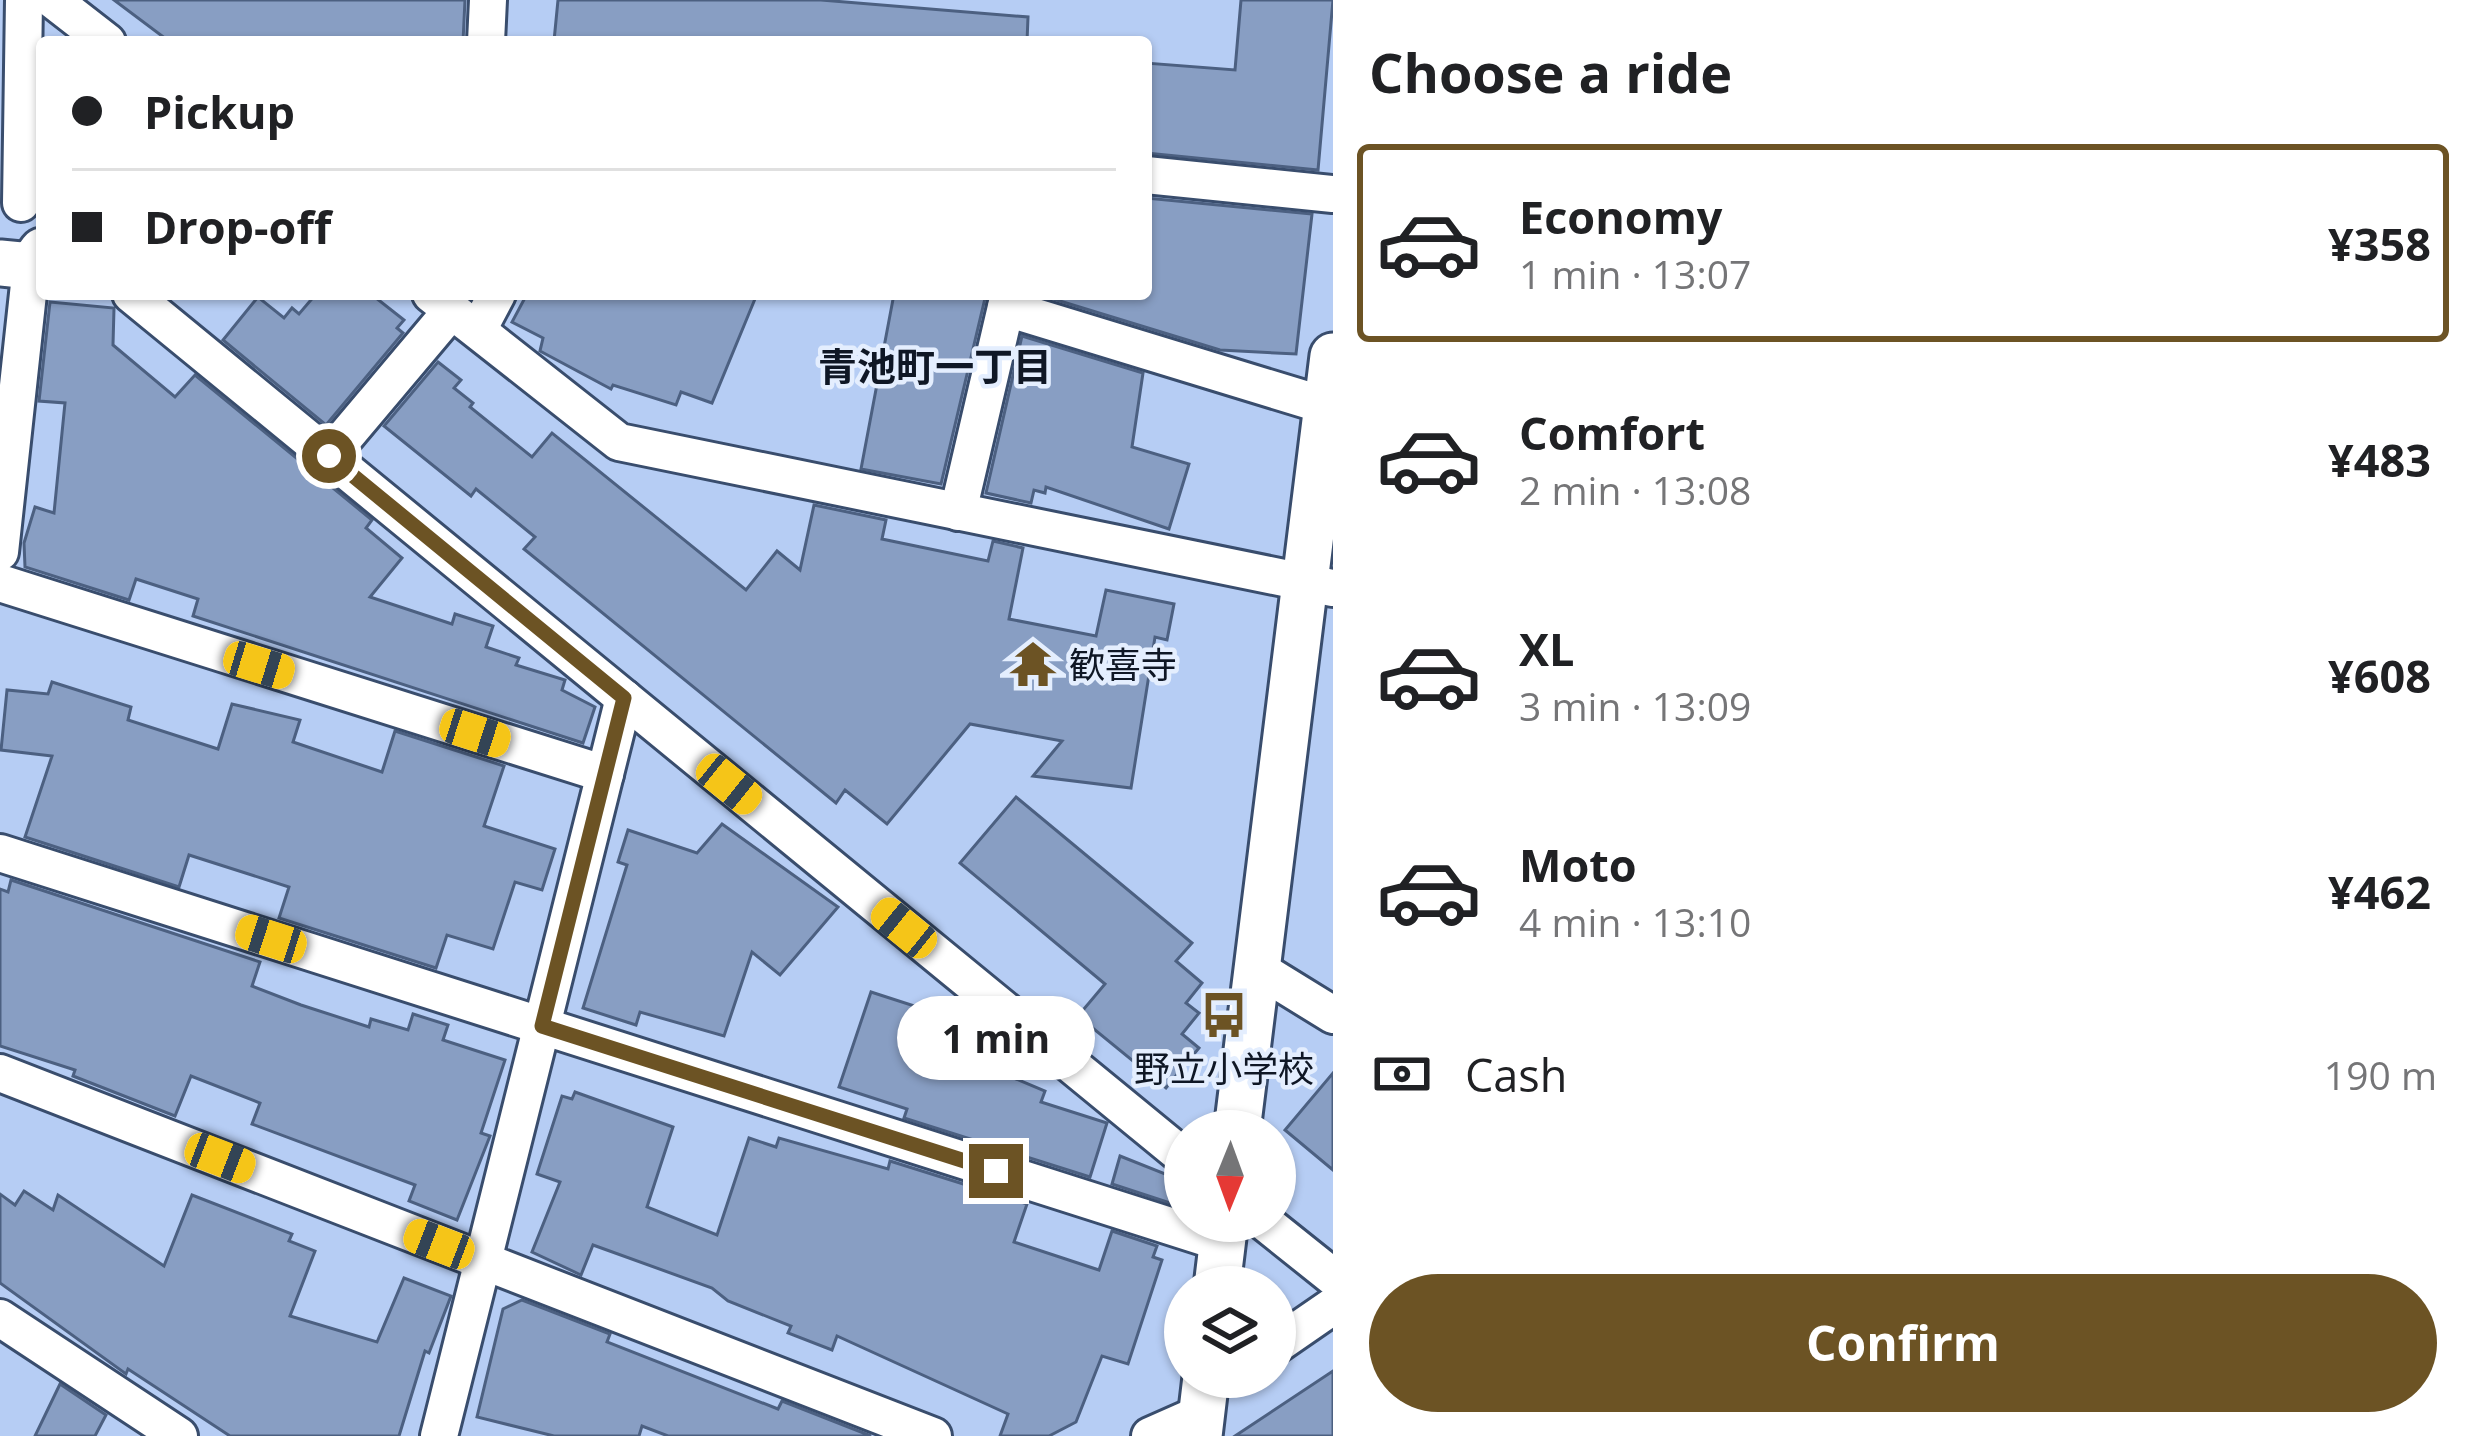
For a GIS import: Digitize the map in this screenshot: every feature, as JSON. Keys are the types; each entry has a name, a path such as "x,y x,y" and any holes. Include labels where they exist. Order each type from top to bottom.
{"street":[{"path":"21,203 24,0"},
{"path":"53,0 99,36"},
{"path":"486,36 488,0"},
{"path":"1152,177 1333,194"},
{"path":"0,552 24,260"},
{"path":"138,300 1164,1141"},
{"path":"329,456 454,312 483,300"},
{"path":"958,512 1007,301 1327,406"},
{"path":"454,312 620,442 1319,585"},
{"path":"1240,1110 1257,968 1319,585 1333,356"},
{"path":"0,583 605,774"},
{"path":"439,1436 624,698"},
{"path":"0,853 1222,1250"},
{"path":"1257,968 1333,1016"},
{"path":"0,1073 933,1436"},
{"path":"1289,1242 1333,1277"},
{"path":"1296,1332 1333,1306"},
{"path":"0,1318 178,1436"},
{"path":"1150,1436 1202,1409"}],"building":[{"path":"114,0 465,0 463,36 162,36"},
{"path":"558,0 821,0 1028,17 1027,36 554,36"},
{"path":"1241,0 1333,0 1318,170 1152,154 1152,63 1235,70"},
{"path":"1152,199 1312,214 1296,354 1220,350 1057,300 1152,300"},
{"path":"256,300 284,318 292,308 299,314 311,300 379,300 404,320 397,328 403,333 326,425 223,340"},
{"path":"524,300 755,300 712,403 681,392 676,405 613,385 611,389 540,351 543,338 512,322"},
{"path":"893,300 985,300 941,484 861,469"},
{"path":"50,302 114,308 113,345 175,397 195,375 372,520 366,528 402,558 370,597 452,624 455,614 493,626 486,647 519,658 516,665 565,680 562,690 595,707 583,743 193,616 198,599 136,579 129,600 25,567 24,543 35,507 54,513 65,403 39,401"},
{"path":"1022,336 1143,373 1132,447 1189,464 1169,529 1046,487 1045,493 1034,490 1031,503 986,493"},
{"path":"438,362 461,380 454,388 473,403 470,407 532,457 552,433 746,590 777,551 800,570 814,505 886,520 882,539 988,561 993,541 1023,548 1009,619 1096,636 1106,590 1174,604 1167,640 1155,637 1131,788 1033,776 1062,741 970,724 887,824 845,790 836,803 524,549 535,537 476,489 471,496 384,426"},
{"path":"52,682 131,707 128,720 218,749 232,704 300,720 293,742 382,772 395,731 504,766 484,826 555,849 542,890 515,882 493,949 447,935 436,968 279,918 289,887 189,855 179,887 25,837 52,756 1,750 7,690 48,694"},
{"path":"1016,797 1192,943 1176,961 1202,983 1186,1003 1199,1013 1182,1034 1199,1048 1166,1088 1078,1016 1105,984 960,863"},
{"path":"722,824 838,907 780,975 752,952 724,1036 640,1012 636,1025 583,1008 627,865 618,862 628,830 697,853"},
{"path":"11,880 260,962 252,986 301,1005 369,1027 371,1019 408,1030 413,1014 448,1025 443,1040 505,1060 481,1133 490,1136 457,1220 409,1201 415,1185 252,1124 260,1103 191,1076 175,1116 73,1076 75,1070 0,1046 0,889 8,892"},
{"path":"871,992 970,1024 956,1040 992,1069 1045,1091 1041,1102 1107,1123 1090,1177 904,1118 907,1109 839,1087"},
{"path":"1333,1073 1333,1170 1296,1139 1296,1117"},
{"path":"575,1092 673,1127 647,1207 717,1235 749,1138 776,1147 779,1138 888,1169 890,1161 1027,1204 1014,1242 1099,1270 1112,1231 1157,1246 1153,1257 1162,1260 1128,1364 1102,1356 1076,1422 1049,1436 1000,1436 1008,1414 837,1336 832,1350 788,1333 791,1326 728,1301 712,1288 593,1245 581,1275 532,1252 560,1182 537,1174 562,1096 572,1099"},
{"path":"1120,1156 1164,1173 1164,1201 1112,1184"},
{"path":"24,1191 53,1210 58,1195 164,1266 192,1195 292,1234 289,1241 315,1251 290,1316 377,1342 404,1278 451,1296 429,1353 425,1351 399,1436 230,1436 128,1369 126,1374 0,1283 0,1194 15,1205"},
{"path":"522,1300 610,1334 607,1342 778,1409 782,1401 871,1436 668,1436 642,1426 639,1436 554,1436 477,1417 503,1309"},
{"path":"1333,1371 1333,1436 1235,1436 1296,1398"},
{"path":"60,1384 106,1415 95,1436 35,1436"}],"place":[{"name":"歓喜寺","path":"1033,664"},
{"name":"野立小学校","path":"1224,1015"}],"district":[{"name":"青池町一丁目","path":"935,365"}],"route":[{"path":"329,456 624,698 542,1026 996,1171"}]}
